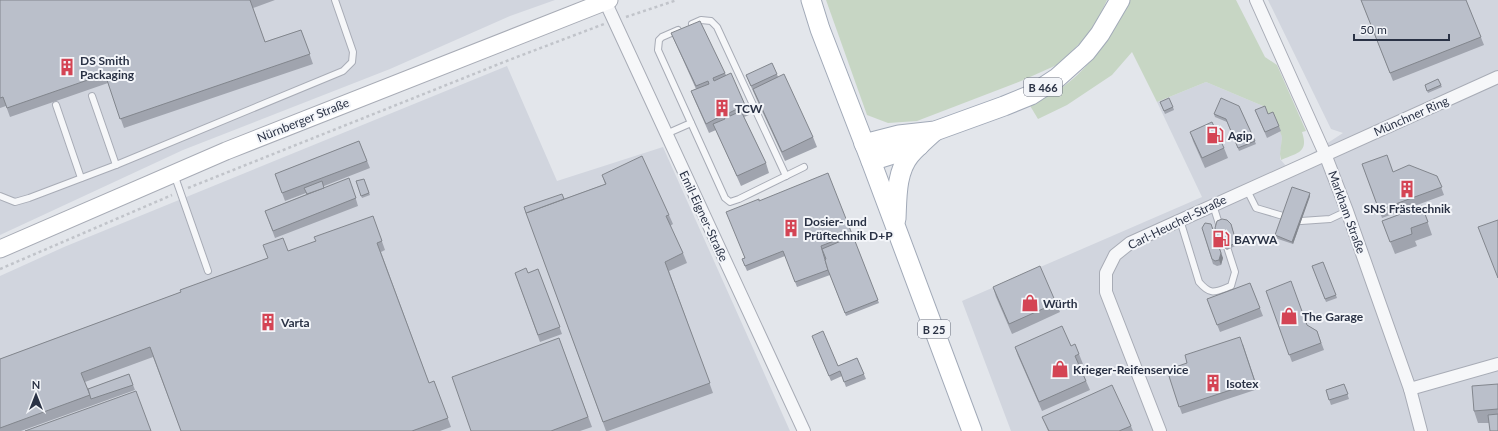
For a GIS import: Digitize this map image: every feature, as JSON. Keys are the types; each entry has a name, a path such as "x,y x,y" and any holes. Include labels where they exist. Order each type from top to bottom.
{"main road":[{"name":"Nürnberger Straße","path":"0,250 174,173 606,0"},
{"name":"B 25","path":"811,0 820,29 896,226 972,431"},
{"name":"B 466","path":"868,153 899,135 935,131 1031,95 1057,78 1086,52 1100,34 1120,0"},
{"name":"B 466","path":"896,226 901,171 908,157 935,131"},
{"name":"B 466","path":"868,153 919,146"}],"street":[{"name":"Emil-Eigner-Straße","path":"606,0 614,21 804,431"},
{"name":"Markham Straße","path":"1256,0 1325,154 1347,211 1410,389 1421,431"},
{"name":"Münchner Ring","path":"1325,154 1498,77"},
{"name":"Carl-Heuchel-Straße","path":"1160,431 1106,292 1106,273 1115,256 1130,243 1325,154"},
{"path":"1410,389 1498,364"}],"lane":[{"path":"0,196 16,202 29,198 116,165 343,71 352,62 353,52 335,0"},
{"path":"688,25 701,20 711,21 717,28 786,176"},
{"path":"682,28 662,37 657,45 658,50 724,198 730,202 739,199 804,167"},
{"path":"92,96 116,165"},
{"path":"56,105 81,178"},
{"path":"666,134 691,123"},
{"path":"174,173 208,271"},
{"path":"1247,190 1256,208 1283,216"},
{"path":"1180,220 1200,282 1206,290 1215,292 1231,286 1235,272 1213,205"},
{"path":"1301,221 1330,219 1347,211"}],"path":[{"path":"0,268 180,192 509,60 614,21 677,0"}],"shaded area":[{"path":"0,0 555,0 510,16 390,69 183,150 0,235"},
{"path":"1268,0 1498,0 1498,431 1011,431 962,301 1202,197 1157,102 1206,82 1263,106 1275,117 1281,131 1282,137 1280,159 1286,166 1303,159 1343,133 1331,129"},
{"path":"507,66 557,181 663,147 790,431 0,431 0,276 64,247"}],"green space":[{"path":"826,0 1107,0 1093,30 1059,64 1021,81 917,121 888,123 867,115"},
{"path":"1127,0 1236,0 1265,57 1277,65 1306,131 1302,132 1304,139 1303,148 1297,154 1281,160 1280,154 1282,137 1275,117 1270,119 1263,106 1206,82 1157,102 1132,52 1112,75 1067,105 1038,119 1029,104 1064,86 1082,71 1098,52 1112,31"}],"building":[{"name":"DS Smith Packaging","path":"0,0 250,0 265,42 301,30 310,54 120,119 105,74 7,108 3,97 0,98"},
{"path":"1361,0 1466,0 1481,37 1390,73"},
{"name":"TCW","path":"700,21 725,73 713,78 714,81 731,73 745,105 729,113 730,116 741,111 766,163 737,176 713,124 725,119 723,115 706,124 691,91 709,84 708,81 696,86 671,33"},
{"path":"772,63 777,74 751,86 746,75"},
{"path":"784,74 813,137 782,152 753,89"},
{"path":"1438,79 1441,85 1427,91 1425,85"},
{"path":"1169,98 1173,107 1164,111 1160,102"},
{"path":"1221,98 1239,106 1255,141 1238,148 1226,119 1214,114"},
{"path":"1265,106 1268,114 1273,112 1279,126 1265,132 1255,110"},
{"path":"1212,122 1224,148 1202,158 1190,132"},
{"path":"359,141 367,161 282,193 275,174"},
{"name":"SNS Frästechnik","path":"1387,155 1393,172 1409,165 1437,176 1442,187 1379,210 1362,164"},
{"path":"642,156 669,215 666,216 683,253 665,262 710,383 603,422 526,213 606,184 602,175"},
{"name":"Dosier- und Prüftechnik D+P","path":"828,173 852,234 821,246 828,270 795,282 783,251 745,266 742,259 745,258 726,212 759,199 759,201"},
{"path":"349,178 356,198 273,231 265,211"},
{"path":"364,179 369,193 361,196 356,181"},
{"path":"322,181 324,188 307,194 304,188"},
{"path":"1292,187 1310,193 1292,242 1275,235"},
{"path":"562,194 564,199 526,213 524,207"},
{"path":"1422,206 1428,222 1411,228 1412,234 1390,242 1382,221"},
{"name":"Varta","path":"373,216 382,241 377,243 429,383 434,381 448,418 412,431 181,431 150,347 81,373 90,395 0,428 0,359 268,258 263,245 283,238 288,251 316,241 314,237"},
{"path":"1222,219 1227,220 1231,224 1235,238 1234,244 1226,247 1219,243 1215,228 1217,221"},
{"path":"1498,220 1498,278 1478,227"},
{"path":"1205,223 1211,224 1221,253 1219,260 1215,261 1212,259 1202,228"},
{"path":"853,236 878,300 845,313 828,270 822,249"},
{"path":"1323,262 1336,295 1325,299 1312,266"},
{"path":"1040,266 1056,303 1009,324 993,287"},
{"path":"526,268 528,273 538,269 560,327 538,335 515,273"},
{"name":"The Garage","path":"1291,281 1307,325 1317,331 1321,343 1289,355 1266,291"},
{"path":"1250,283 1260,308 1217,325 1207,299"},
{"path":"1062,326 1071,346 1075,344 1079,354 1075,356 1086,381 1039,402 1015,347"},
{"path":"823,331 838,366 857,358 864,374 844,382 840,371 829,376 812,336"},
{"name":"Isotex","path":"1240,337 1255,382 1179,407 1167,370 1187,363 1185,355"},
{"path":"559,338 588,417 551,431 471,431 452,377"},
{"path":"129,374 133,385 91,399 88,389"},
{"path":"1344,384 1348,394 1329,400 1326,390"},
{"path":"1498,384 1498,409 1474,411 1472,386"},
{"path":"1112,385 1131,426 1119,431 1049,431 1042,417"},
{"path":"136,391 151,431 25,431"},
{"path":"1498,414 1498,431 1490,431 1488,415"}],"place":[{"name":"DS Smith Packaging","path":"67,67"},
{"name":"TCW","path":"722,108"},
{"name":"Agip","path":"1215,135"},
{"name":"SNS Frästechnik","path":"1407,189"},
{"name":"Dosier- und Prüftechnik D+P","path":"791,228"},
{"name":"BAYWA","path":"1221,239"},
{"name":"Würth","path":"1030,303"},
{"name":"The Garage","path":"1289,316"},
{"name":"Varta","path":"268,322"},
{"name":"Krieger-Reifenservice","path":"1060,369"},
{"name":"Isotex","path":"1213,383"}]}
